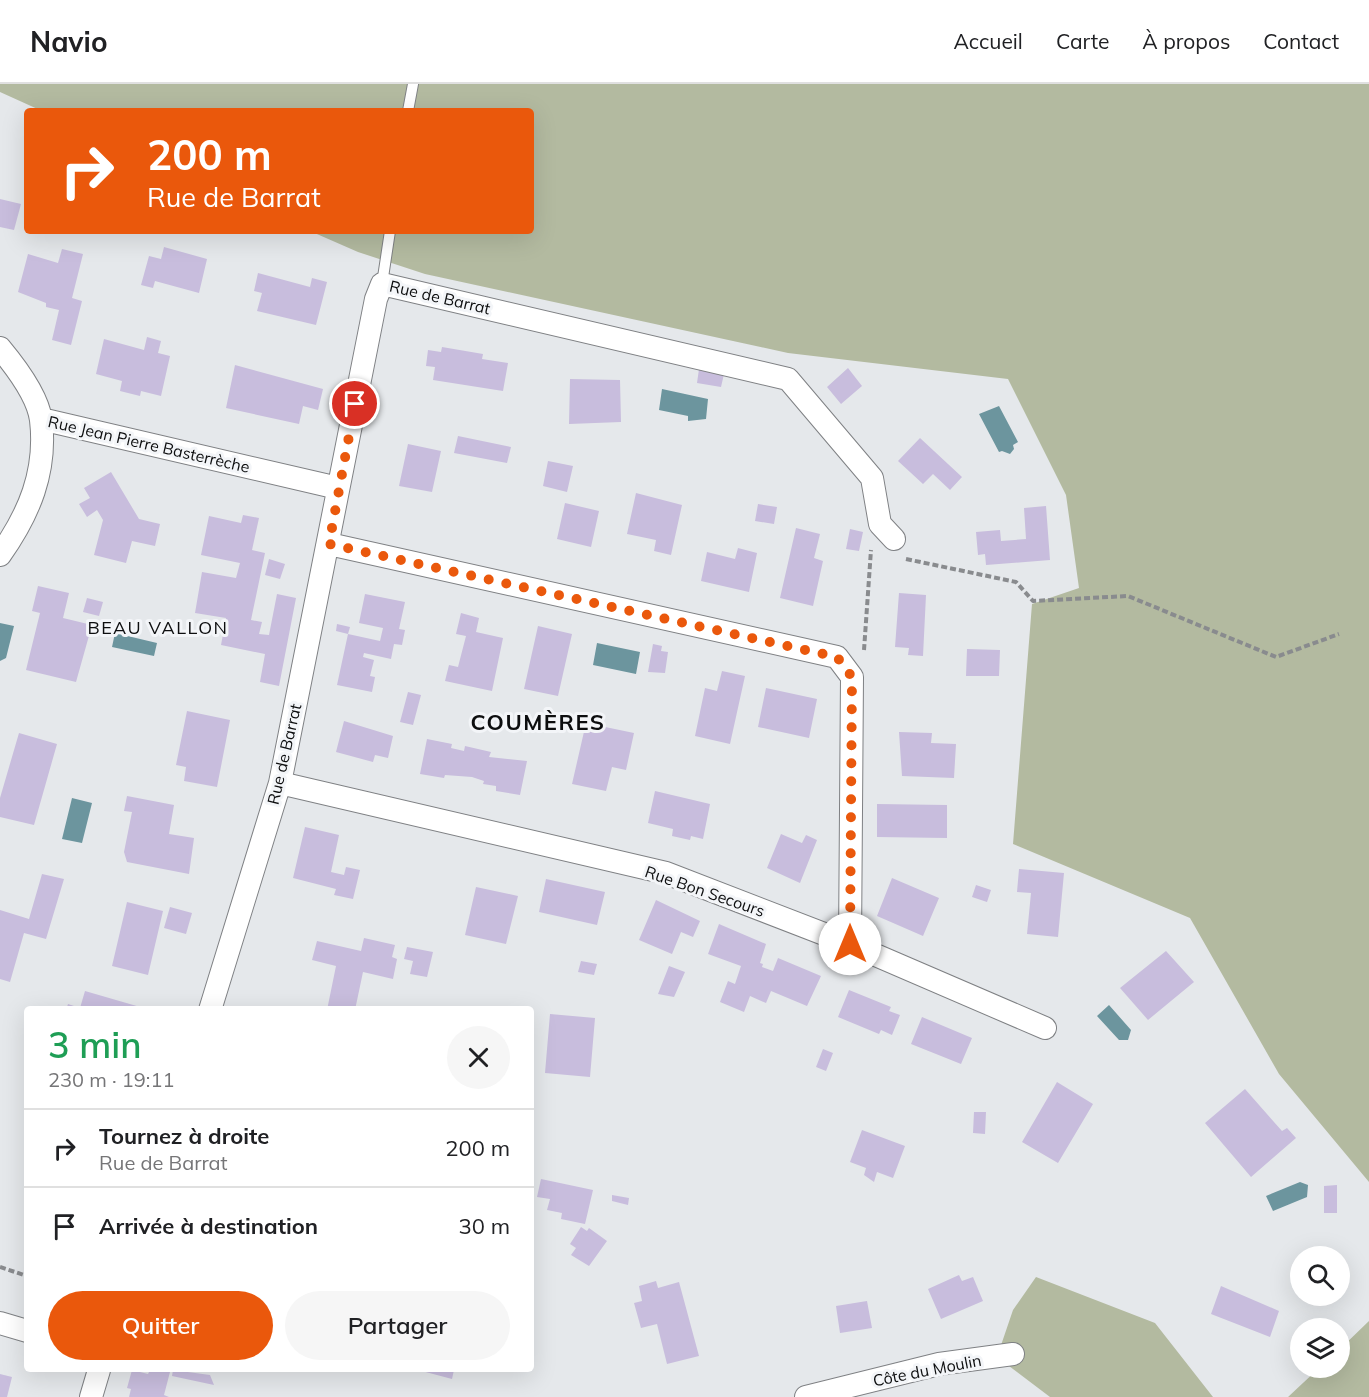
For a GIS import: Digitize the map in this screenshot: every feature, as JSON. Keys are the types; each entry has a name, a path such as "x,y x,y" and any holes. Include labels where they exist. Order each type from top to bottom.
{"street":[{"name":"Rue de Barrat","path":"211,1006 280,783 376,299 382,284 788,379 872,478 887,532"},
{"name":"Rue Jean Pierre Basterrèche","path":"0,348 20,372 41,419 338,488"},
{"path":"0,555 21,525 39,477 41,419"},
{"path":"329,544 837,657 852,677 850,944"},
{"name":"Rue Bon Secours","path":"280,783 666,873 850,944 1045,1028"},
{"path":"0,1323 24,1330"},
{"name":"Côte du Moulin","path":"806,1397 939,1364 1013,1354"},
{"path":"91,1397 98,1372"}],"lane":[{"path":"408,108 412,84"},
{"path":"382,284 390,234"}],"path":[{"path":"846,669 864,652 872,543 887,532 897,557 1016,582 1033,601 1128,596 1276,657 1339,634"},
{"path":"0,1267 24,1275"}],"green space":[{"path":"0,84 1369,84 1369,1182 1279,1074 1190,918 1013,844 1032,604 1079,588 1066,495 1008,379 788,353 425,274 358,252 317,234 534,234 534,108 35,108 0,92"},
{"path":"1036,1277 1155,1323 1213,1397 1050,1397 997,1357 1013,1310"},
{"path":"1369,1321 1369,1397 1288,1397 1308,1378 1350,1378 1350,1339"}],"water":[{"path":"662,389 708,399 706,419 688,421 688,416 659,410"},
{"path":"999,406 1018,442 1013,445 1014,449 1010,454 999,452 979,414"},
{"path":"0,623 14,626 6,658 0,661"},
{"path":"115,633 157,643 154,656 112,647"},
{"path":"597,643 640,652 636,674 593,665"},
{"path":"72,798 92,803 82,843 62,839"},
{"path":"1109,1005 1131,1030 1128,1040 1119,1040 1097,1016"},
{"path":"1300,1182 1308,1185 1307,1197 1273,1211 1266,1196"}],"building":[{"path":"0,199 21,204 14,230 0,227"},
{"path":"164,247 207,259 199,293 155,281 153,288 141,285 149,256 161,259"},
{"path":"62,249 83,254 72,298 82,301 71,345 52,340 59,310 46,307 46,303 18,292 28,254 58,263"},
{"path":"258,273 310,287 312,278 327,282 316,325 257,311 262,293 254,291"},
{"path":"147,337 161,341 158,353 170,356 161,396 141,391 140,396 120,391 122,381 96,374 104,339 144,350"},
{"path":"442,347 483,354 482,359 508,363 503,391 433,380 435,367 426,366 428,350 441,352"},
{"path":"235,365 323,389 318,410 303,406 299,424 226,408"},
{"path":"848,368 862,386 841,404 827,387"},
{"path":"699,369 724,374 721,387 697,383"},
{"path":"570,379 620,380 621,422 569,424"},
{"path":"458,436 511,447 507,463 454,453"},
{"path":"920,438 962,477 950,490 933,474 923,484 898,461"},
{"path":"408,444 441,451 432,492 399,486"},
{"path":"548,461 573,466 567,492 543,486"},
{"path":"111,472 139,519 160,524 155,546 132,541 126,563 94,555 103,520 97,510 87,517 79,504 90,498 84,488"},
{"path":"636,493 682,505 671,555 654,551 656,540 627,534"},
{"path":"565,503 599,511 591,547 557,539"},
{"path":"758,504 777,507 774,524 755,521"},
{"path":"1046,506 1050,560 986,565 985,554 978,555 976,532 1000,530 1001,541 1026,539 1024,508"},
{"path":"243,515 259,518 252,550 265,553 251,620 262,622 259,634 269,635 277,594 296,598 279,686 260,682 265,654 221,645 226,618 195,613 202,572 236,578 240,563 201,555 209,516 241,523"},
{"path":"796,528 820,534 814,558 823,561 813,606 780,598"},
{"path":"850,529 863,532 859,551 846,549"},
{"path":"738,548 757,553 749,592 701,581 707,552 735,559"},
{"path":"269,559 285,564 280,579 265,575"},
{"path":"38,586 69,593 63,618 92,625 76,682 26,670 40,613 32,611"},
{"path":"899,593 926,595 923,656 908,655 909,648 895,647"},
{"path":"365,594 405,602 399,629 405,630 402,645 394,644 391,659 364,653 363,657 374,660 370,676 375,677 372,692 337,685 348,634 380,641 383,628 359,623"},
{"path":"87,598 103,602 99,616 83,612"},
{"path":"461,613 479,618 476,632 503,638 492,691 445,681 449,665 458,667 466,636 456,634"},
{"path":"337,624 350,627 348,634 336,631"},
{"path":"538,626 572,634 558,696 524,689"},
{"path":"653,644 662,646 661,651 668,652 665,673 648,672"},
{"path":"967,649 1000,650 999,676 966,676"},
{"path":"722,671 745,676 730,744 695,736 705,688 717,691"},
{"path":"766,688 817,699 809,738 758,727"},
{"path":"408,692 421,695 413,725 400,722"},
{"path":"187,711 230,720 217,787 184,781 186,767 176,765"},
{"path":"344,721 393,736 388,758 375,755 373,762 336,752"},
{"path":"586,723 634,733 626,770 612,767 606,791 572,784"},
{"path":"899,732 932,733 931,743 956,744 954,778 902,776"},
{"path":"19,733 57,744 34,825 0,817 0,798"},
{"path":"427,739 452,744 451,748 464,751 465,746 491,752 489,757 527,761 520,795 496,791 496,786 483,784 484,781 472,777 445,775 444,778 420,774"},
{"path":"655,791 710,804 703,839 691,836 690,840 672,836 673,829 648,823"},
{"path":"127,796 174,805 169,834 194,838 189,874 127,862 124,852 132,812 124,811"},
{"path":"877,804 947,805 947,838 877,837"},
{"path":"305,827 339,835 331,872 344,875 346,867 360,870 353,899 334,895 336,889 293,878"},
{"path":"781,834 802,843 806,835 817,840 800,883 767,868"},
{"path":"1019,869 1064,873 1058,937 1027,934 1031,893 1017,892"},
{"path":"42,874 64,879 46,939 24,933 10,982 0,979 0,910 29,919"},
{"path":"892,878 939,898 923,936 877,916"},
{"path":"546,879 605,892 597,925 539,912"},
{"path":"976,885 991,890 987,902 972,897"},
{"path":"476,887 518,896 506,944 465,935"},
{"path":"656,900 700,921 693,937 681,932 672,954 639,940"},
{"path":"127,902 163,911 148,975 112,966"},
{"path":"170,907 192,913 186,934 164,928"},
{"path":"719,924 766,944 760,963 763,964 762,967 773,971 778,958 821,976 807,1006 771,991 766,1003 750,996 744,1012 720,1002 728,981 735,984 741,966 708,954"},
{"path":"364,938 395,945 392,957 397,959 393,979 363,972 356,1006 328,1006 336,966 312,960 317,941 361,951"},
{"path":"407,947 433,952 427,977 410,974 413,961 404,959"},
{"path":"1166,951 1194,982 1148,1020 1120,988"},
{"path":"581,961 597,964 594,975 578,972"},
{"path":"669,966 685,972 674,997 658,994"},
{"path":"849,990 891,1007 889,1011 900,1015 892,1035 881,1030 879,1034 838,1017"},
{"path":"85,991 137,1006 81,1006"},
{"path":"550,1014 595,1018 590,1077 545,1073"},
{"path":"922,1017 972,1038 961,1064 911,1044"},
{"path":"823,1049 833,1053 826,1071 816,1067"},
{"path":"1057,1082 1093,1104 1058,1163 1022,1142"},
{"path":"1245,1089 1282,1131 1287,1128 1296,1138 1251,1177 1205,1123"},
{"path":"974,1112 986,1112 985,1134 973,1133"},
{"path":"862,1130 905,1146 893,1178 877,1172 874,1182 864,1175 866,1168 850,1162"},
{"path":"541,1179 593,1190 585,1224 561,1219 562,1213 547,1210 550,1199 537,1197"},
{"path":"1337,1185 1337,1213 1324,1213 1324,1186"},
{"path":"612,1195 629,1198 628,1205 612,1201"},
{"path":"581,1227 587,1231 589,1228 607,1241 589,1266 571,1255 576,1248 570,1244"},
{"path":"959,1275 962,1281 973,1277 983,1301 941,1319 928,1289"},
{"path":"656,1281 658,1288 679,1282 699,1356 667,1364 657,1324 641,1328 634,1303 642,1301 639,1286"},
{"path":"1221,1286 1279,1311 1270,1337 1211,1314"},
{"path":"867,1301 872,1328 840,1333 836,1306"},
{"path":"131,1372 148,1374 149,1372 170,1372 164,1395 169,1397 129,1397 131,1389 127,1388"},
{"path":"173,1372 210,1375 214,1385 172,1376"},
{"path":"426,1372 454,1372 452,1379"},
{"path":"0,1374 12,1377 7,1397 0,1397"}],"district":[{"name":"BEAU VALLON","path":"158,628"},
{"name":"COUMÈRES","path":"538,722"}],"route":[{"path":"355,404 329,544 837,657 852,677 850,944"}]}
